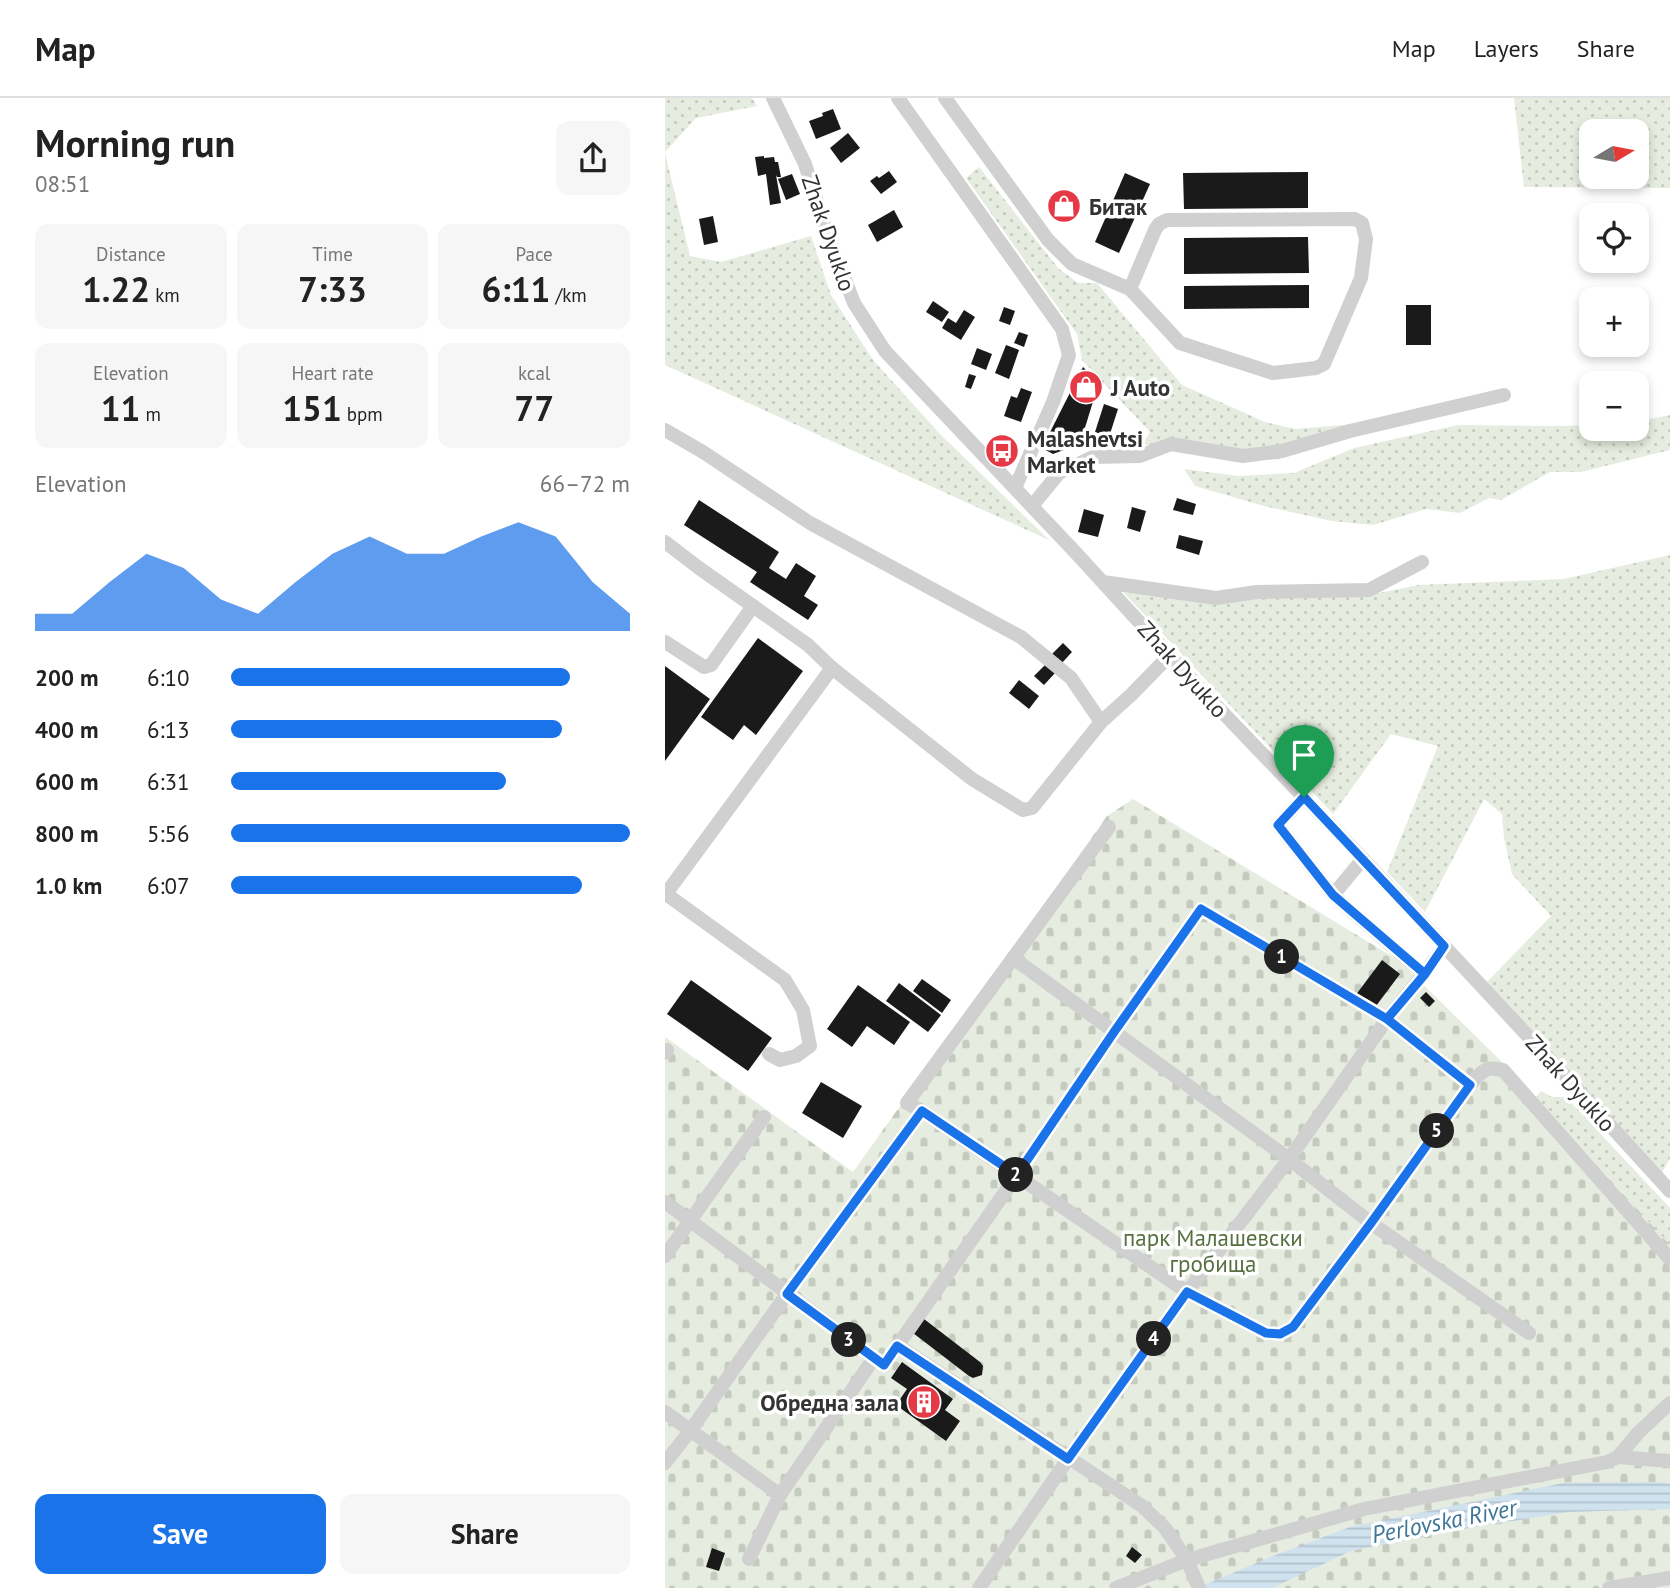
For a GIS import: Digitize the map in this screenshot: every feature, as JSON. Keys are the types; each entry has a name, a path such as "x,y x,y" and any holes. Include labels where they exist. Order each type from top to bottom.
{"street":[{"name":"Zhak Dyuklo","path":"773,98 804,164 854,303 885,351 1363,859 1670,1191"},
{"path":"898,98 1062,329 1069,355 1053,402 1015,488"},
{"path":"945,98 1048,240 1072,264 1130,289 1180,343 1273,373 1316,368 1324,364 1361,278 1366,239 1361,223 1355,219 1167,220 1155,230 1130,289"},
{"path":"1032,506 1059,473 1093,457 1140,456 1171,444 1243,456 1282,451 1350,431 1504,395"},
{"path":"665,430 810,523 1021,637 1071,678 1101,722"},
{"path":"665,542 809,645 832,668 972,779 1023,810 1032,808 1101,722 1171,655"},
{"path":"1103,582 1216,598 1258,592 1369,590 1422,562"},
{"path":"665,642 708,667 753,606"},
{"path":"769,1054 780,1060 796,1056 810,1046 803,1010 785,980 665,894 832,668"},
{"path":"1304,797 1278,825 1333,895 1425,974"},
{"path":"1109,827 907,1102 1187,1292 1266,1333 1280,1334 1293,1327 1470,1085 1481,1071 1493,1067 1503,1070 1670,1259"},
{"path":"1333,895 1363,859"},
{"path":"665,1202 884,1365 1201,909 1387,1019 1470,1085"},
{"path":"979,1588 1187,1292 1289,1159 1387,1019 1425,974 1444,946"},
{"path":"1013,958 1289,1159 1371,1223 1529,1333"},
{"path":"665,1463 922,1111"},
{"path":"665,1256 764,1117"},
{"path":"897,1346 1142,1506 1165,1528 1187,1560 1197,1584"},
{"path":"749,1559 781,1495 874,1358"},
{"path":"1116,1588 1187,1560 1364,1509 1607,1462 1618,1457 1638,1433 1670,1404"},
{"path":"665,1412 781,1495"},
{"path":"1618,1457 1670,1461"},
{"path":"1609,1588 1670,1578"}],"green space":[{"path":"665,98 752,98 757,106 696,118 665,152"},
{"path":"1514,98 1670,98 1670,188 1649,188 1649,119 1579,119 1579,187 1524,187"},
{"path":"665,153 690,256 721,262 811,236 831,295 873,360 940,434 1049,540 665,365"},
{"path":"979,167 1058,268 1078,283 1097,283 1182,385 1265,422 1295,429 1379,422 1378,428 1279,459 1243,461 1143,444 1150,432 1082,360 1077,334 966,178"},
{"path":"1670,415 1670,450 1581,472 1550,472 1501,500 1489,498 1460,513 1426,509 1373,525 1332,521 1264,506 1195,486 1184,469 1238,476 1294,473 1354,448 1458,425 1579,425 1579,441 1649,441 1649,419"},
{"path":"1670,555 1670,1158 1662,1173 1487,982 1551,916 1512,874 1502,814 1484,799 1425,912 1387,872 1438,746 1391,734 1333,814 1123,592 1219,603 1260,595 1379,593 1418,585 1564,579"},
{"name":"парк Малашевски гробища","path":"1133,799 1398,960 1501,1061 1670,1245 1670,1588 665,1588 665,1037 853,1172 1107,816"},
{"path":"1541,1091 1552,1097 1566,1097 1670,1208 1670,1245 1535,1099"}],"water":[{"name":"Perlovska River","path":"1563,1483 1670,1484 1670,1509 1569,1512 1463,1529 1351,1551 1272,1588 1197,1588 1350,1527"}],"building":[{"path":"833,109 841,129 816,139 809,121"},
{"path":"848,133 860,148 841,163 830,148"},
{"path":"755,157 774,157 775,162 778,162 781,177 776,175 781,203 770,205 766,174 758,176"},
{"path":"889,171 897,182 881,194 870,181"},
{"path":"1308,172 1308,208 1184,209 1183,173"},
{"path":"1125,173 1150,184 1119,253 1095,242"},
{"path":"792,174 800,194 786,200 778,179"},
{"path":"894,210 903,227 877,242 868,225"},
{"path":"713,216 718,242 704,245 699,219"},
{"path":"1308,237 1309,273 1184,274 1184,238"},
{"path":"1309,285 1309,308 1184,309 1184,286"},
{"path":"933,301 949,312 942,322 926,312"},
{"path":"1406,305 1431,305 1431,345 1406,345"},
{"path":"1004,307 1015,311 1010,325 999,321"},
{"path":"964,310 975,317 961,340 942,328 948,318 956,323"},
{"path":"1019,332 1028,335 1024,347 1014,343"},
{"path":"1006,345 1019,350 1009,379 995,373"},
{"path":"977,348 992,354 986,370 971,364"},
{"path":"1083,367 1099,382 1080,444 1053,454 1042,448"},
{"path":"969,374 976,376 971,389 965,387"},
{"path":"1021,388 1032,392 1021,422 1004,416 1011,396 1017,398"},
{"path":"1104,404 1118,409 1109,437 1095,432"},
{"path":"1177,498 1196,504 1193,515 1173,510"},
{"path":"699,500 779,552 769,568 786,579 796,563 816,576 804,596 818,605 808,620 750,582 757,572 684,525"},
{"path":"1132,507 1146,511 1140,532 1127,528"},
{"path":"1084,509 1104,515 1098,537 1078,532"},
{"path":"1179,535 1203,541 1199,555 1176,548"},
{"path":"758,638 803,671 756,735 744,725 733,740 701,717"},
{"path":"1063,643 1072,652 1061,664 1051,655"},
{"path":"1046,664 1055,673 1044,685 1034,676"},
{"path":"665,666 710,699 665,761"},
{"path":"1019,680 1039,696 1029,709 1009,693"},
{"path":"1382,960 1400,974 1373,1010 1355,996"},
{"path":"922,979 951,1000 942,1013 913,991"},
{"path":"691,980 772,1038 748,1071 667,1014"},
{"path":"899,983 941,1015 928,1032 886,1001"},
{"path":"858,985 910,1022 894,1045 867,1026 852,1047 827,1029"},
{"path":"1426,992 1435,1001 1429,1007 1420,998"},
{"path":"821,1082 862,1106 843,1138 802,1113"},
{"path":"924,1319 980,1362 983,1366 982,1375 973,1378 969,1376 913,1333"},
{"name":"Обредна зала","path":"902,1362 953,1399 945,1410 960,1421 946,1441 896,1405 907,1389 891,1378"},
{"path":"1132,1547 1142,1555 1135,1563 1126,1556"},
{"path":"712,1548 725,1553 719,1571 706,1567"}],"place":[{"name":"Битак","path":"1064,206"},
{"name":"J Auto","path":"1086,387"},
{"name":"Malashevtsi Market","path":"1002,451"},
{"name":"Обредна зала","path":"924,1402"}],"route":[{"path":"1304,797 1278,825 1333,895 1425,974 1387,1019 1470,1085 1293,1327 1280,1334 1266,1333 1187,1292 1068,1459 897,1346 884,1365 787,1294 922,1111 1017,1175 1201,909 1387,1019 1425,974 1444,946 1304,797"}]}
